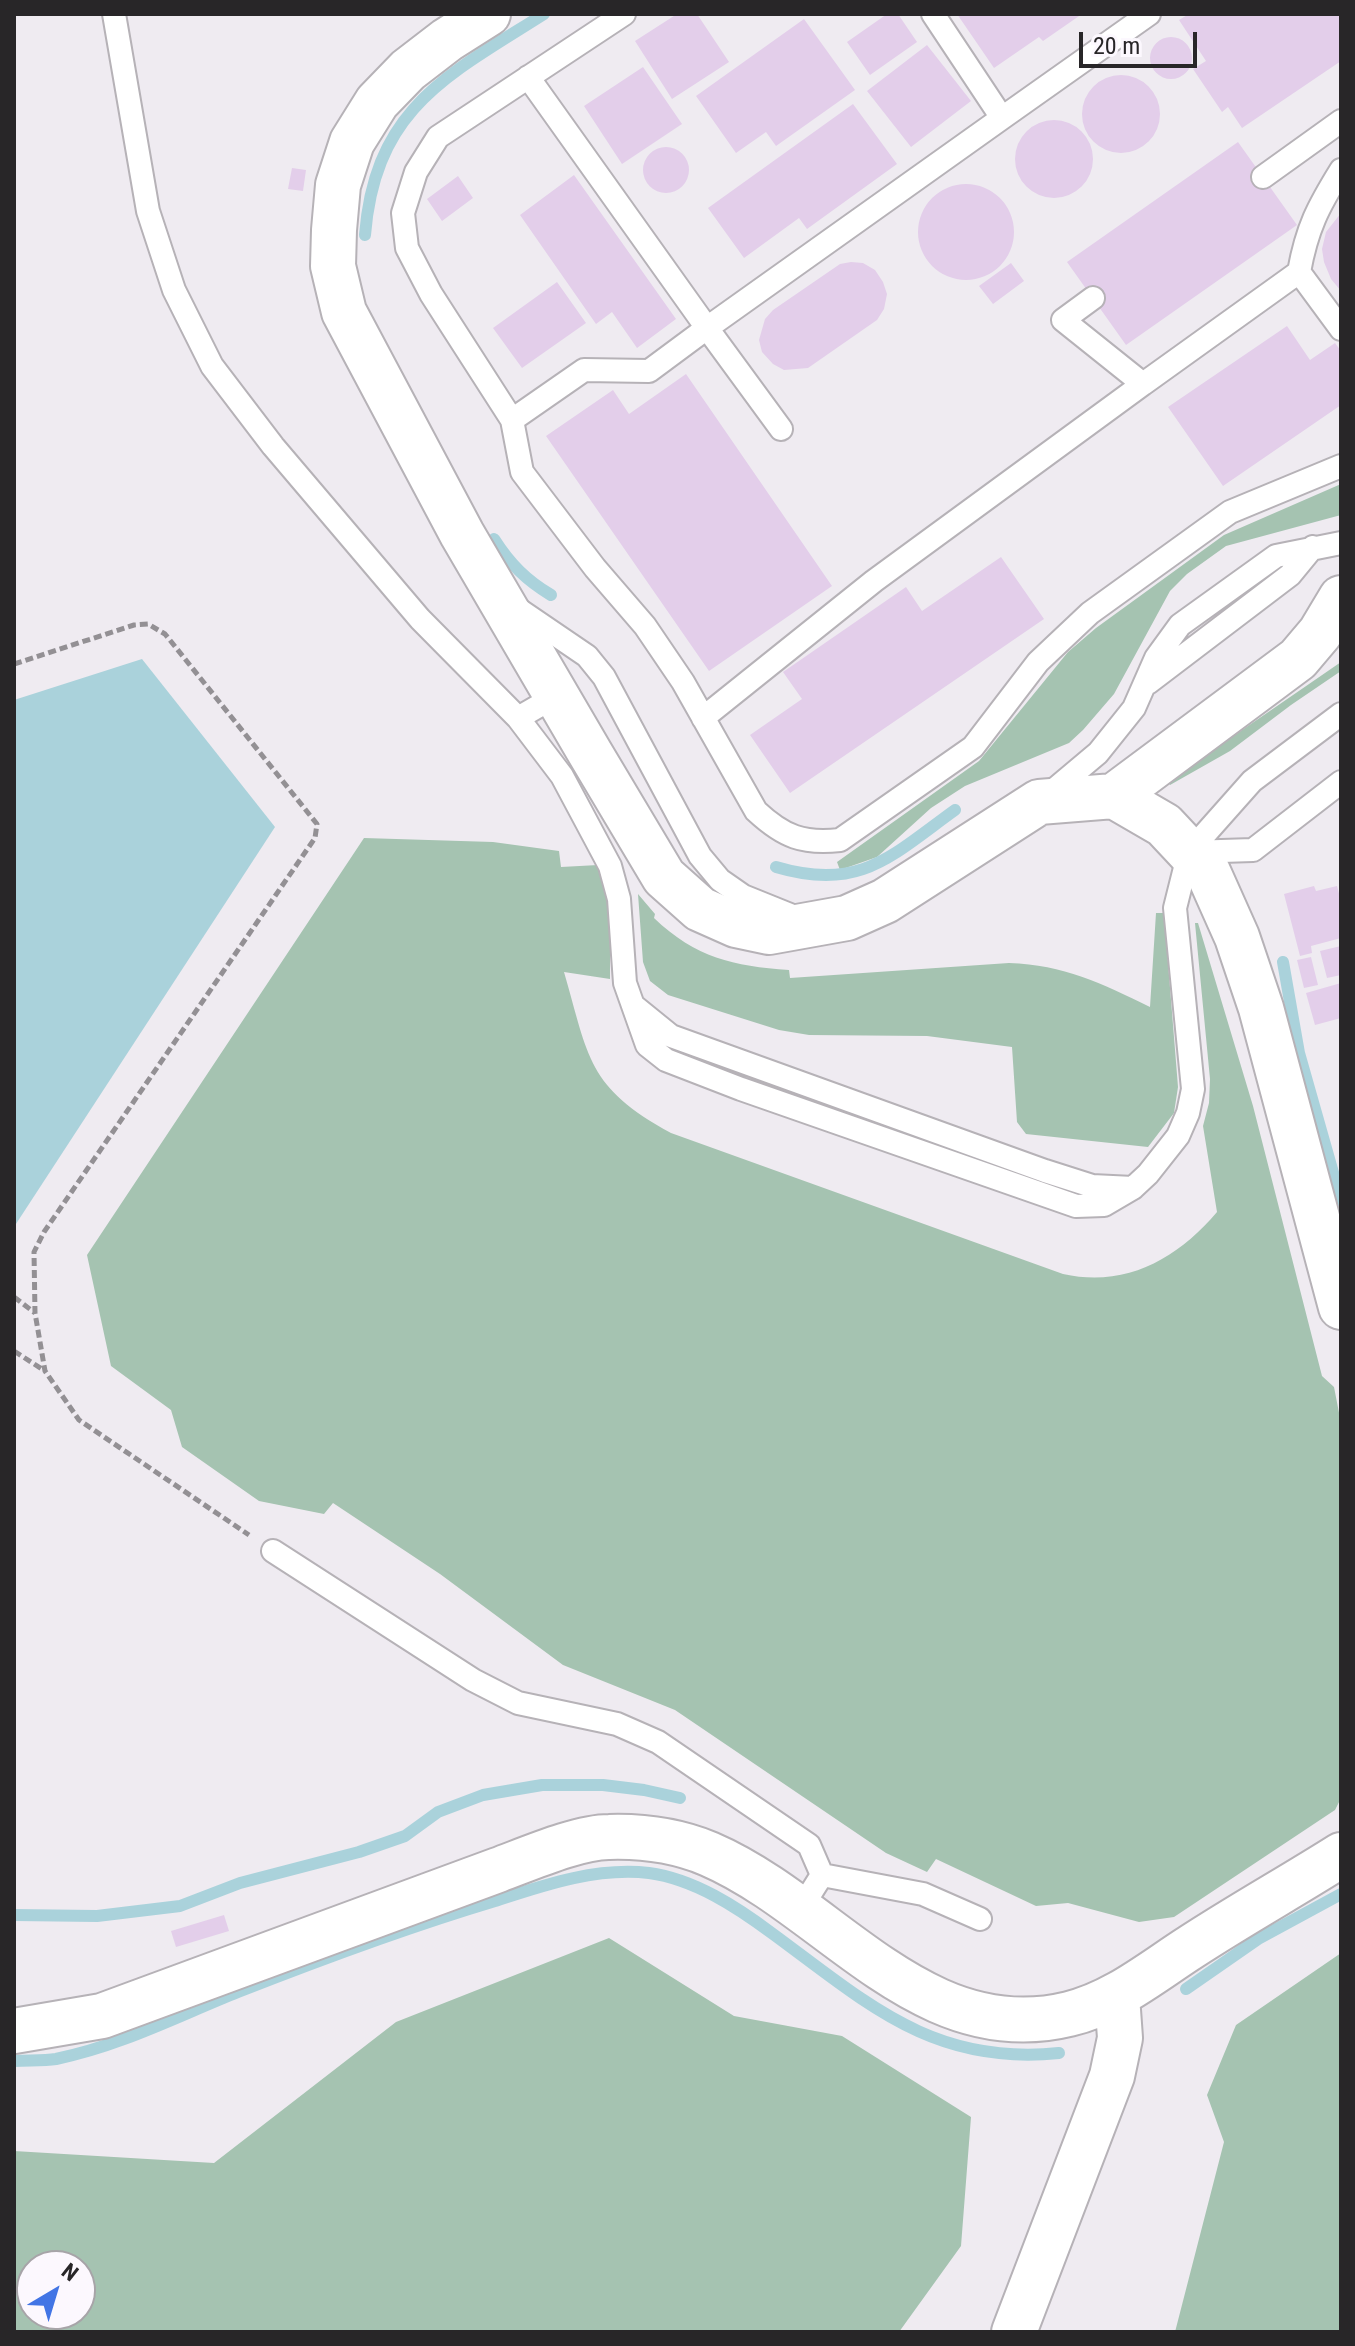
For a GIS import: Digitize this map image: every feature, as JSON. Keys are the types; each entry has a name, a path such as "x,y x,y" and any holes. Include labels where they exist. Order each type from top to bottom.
{"street":[{"path":"488,14 408,70 377,102 352,142 338,185 333,266 344,312 462,534 664,877 700,909 736,925 769,932 847,918 885,901 1039,802 1114,796 1298,659 1320,633 1341,598"},
{"path":"1114,796 1164,825 1208,872 1237,937 1261,1008 1341,1307"},
{"path":"14,2031 102,2016 557,1849 605,1837 659,1839 708,1853 756,1878 811,1892 919,1993 960,2011 999,2018 1033,2019 1070,2014 1117,1996 1341,1855"},
{"path":"1014,2332 1112,2076 1120,2038 1117,1996"}],"lane":[{"path":"114,14 148,211 174,290 212,366 273,446 420,619 518,718 562,776 610,866 619,899 625,983 631,1004 671,1036 1092,1186 1133,1188 1157,1164 1178,1136 1188,1113 1193,1089 1175,908 1189,852 1252,781 1341,714"},
{"path":"624,14 438,137 416,172 403,213 407,248 431,294 512,420 522,472 595,568 645,626 703,718 756,811 771,825 791,837 816,842 840,840 973,747 1038,662 1090,613 1230,512 1341,466"},
{"path":"933,14 1002,118"},
{"path":"512,420 584,370 649,371 1148,15"},
{"path":"528,77 781,429"},
{"path":"1263,177 1341,121"},
{"path":"703,718 874,581 1299,272 1305,238 1315,213 1341,170"},
{"path":"1299,272 1341,329"},
{"path":"1093,298 1063,320 1143,384"},
{"path":"1039,802 1098,753 1134,708 1156,658 1180,625 1276,556 1341,543"},
{"path":"499,596 587,656 604,677 700,856 720,880 743,896 816,925"},
{"path":"518,718 556,696"},
{"path":"1189,852 1253,850 1341,782"},
{"path":"273,1551 473,1680 518,1703 617,1724 658,1742 809,1845 811,1892 923,1894 980,1919"}],"path":[{"path":"14,664 134,625 148,624 165,634 317,824 315,838 44,1232 34,1252 35,1313 45,1371"},
{"path":"14,1297 35,1313"},
{"path":"14,1351 45,1371 79,1420 273,1551"}],"green space":[{"path":"1341,484 1341,515 1226,546 1187,574 1170,591 1114,694 1069,743 965,786 931,808 877,857 840,870 837,862 979,761 1068,652 1096,628 1224,535"},
{"path":"1341,662 1341,671 1230,751 1170,785 1168,781"},
{"path":"364,838 493,842 559,851 561,867 598,865 610,909 610,979 564,972 579,1027 595,1068 622,1101 671,1133 1063,1274 1086,1277 1108,1277 1149,1266 1185,1243 1217,1212 1203,1126 1209,1103 1210,1079 1195,923 1198,923 1253,1106 1322,1376 1334,1387 1341,1423 1341,1798 1335,1810 1174,1917 1139,1922 1068,1903 1036,1906 936,1859 927,1872 886,1853 675,1710 563,1665 440,1574 333,1503 324,1514 259,1501 182,1447 171,1410 111,1366 87,1255"},
{"path":"638,894 655,914 654,918 700,951 750,966 789,970 790,978 1029,964 1082,977 1150,1007 1156,913 1164,913 1178,1087 1174,1113 1148,1147 1026,1134 1017,1122 1012,1047 927,1036 809,1035 779,1030 668,995 650,981 643,962"},
{"path":"609,1938 734,2016 842,2036 971,2117 961,2246 899,2332 14,2332 14,2151 214,2163 396,2022"},
{"path":"1341,1953 1341,2332 1175,2332 1224,2142 1207,2095 1236,2025"}],"water":[{"path":"142,659 275,827 14,1227 14,700"}],"building":[{"path":"677,14 697,14 729,62 672,99 635,41"},
{"path":"887,14 898,14 917,42 870,75 847,42"},
{"path":"957,14 1082,14 1043,41 1039,37 994,68"},
{"path":"1189,14 1341,14 1341,61 1242,128 1228,107 1222,112 1193,69 1206,61 1179,20"},
{"path":"804,19 855,90 776,146 766,132 736,153 696,96"},
{"path":"1171,37 1186,43 1192,58 1186,73 1171,79 1156,73 1150,58 1156,43"},
{"path":"927,45 971,101 911,147 867,91"},
{"path":"643,67 682,124 622,164 584,106"},
{"path":"1113,75 1129,75 1143,81 1154,92 1160,114 1154,136 1143,147 1129,153 1113,153 1099,147 1088,136 1082,122 1082,106 1088,92 1099,81"},
{"path":"853,104 897,164 807,229 799,218 744,258 708,208"},
{"path":"1046,120 1062,120 1076,126 1087,137 1093,159 1087,181 1076,192 1062,198 1046,198 1032,192 1021,181 1015,167 1015,151 1021,137 1032,126"},
{"path":"1238,142 1297,225 1126,345 1067,262"},
{"path":"666,147 683,153 689,170 683,187 666,193 649,187 643,170 649,153"},
{"path":"292,168 306,170 303,191 288,189"},
{"path":"574,175 676,319 637,348 612,312 596,324 520,215"},
{"path":"458,176 473,198 442,221 427,199"},
{"path":"966,184 984,188 1000,198 1010,214 1014,232 1010,250 1000,266 984,276 966,280 948,276 932,266 922,250 918,232 922,214 932,198 948,188"},
{"path":"1341,213 1341,291 1331,279 1322,249 1326,232"},
{"path":"863,263 875,270 883,282 887,294 884,309 877,320 808,368 784,370 773,364 762,352 759,340 765,319 773,310 840,264"},
{"path":"1011,263 1024,281 993,304 979,286"},
{"path":"557,282 586,323 522,368 493,328"},
{"path":"1287,326 1310,360 1335,343 1341,351 1341,405 1223,486 1168,407"},
{"path":"686,374 832,586 709,671 546,436 613,390 629,414"},
{"path":"1001,557 1044,619 790,793 750,735 802,699 783,672 906,587 922,611"},
{"path":"1314,886 1316,891 1337,886 1341,901 1341,938 1311,946 1312,953 1300,956 1284,894"},
{"path":"1341,946 1341,975 1327,978 1320,951"},
{"path":"1311,957 1318,985 1304,988 1297,960"},
{"path":"1341,983 1341,1018 1315,1025 1306,993"},
{"path":"224,1915 229,1931 176,1947 171,1931"}],"waterway":[{"path":"365,235 372,192 384,155 401,125 422,100 448,77 544,14"},
{"path":"494,539 519,571 551,595"},
{"path":"776,867 805,874 853,872 892,855 955,810"},
{"path":"1283,962 1299,1053 1341,1201"},
{"path":"14,1915 97,1916 180,1906 240,1883 359,1852 405,1836 438,1812 483,1795 542,1785 603,1785 680,1798"},
{"path":"14,2061 56,2059 103,2046 301,1968 430,1922 551,1884 590,1875 629,1872 682,1881 730,1904 872,2005 938,2039 974,2050 1014,2054 1059,2053"},
{"path":"1186,1989 1258,1939 1341,1894"}]}
